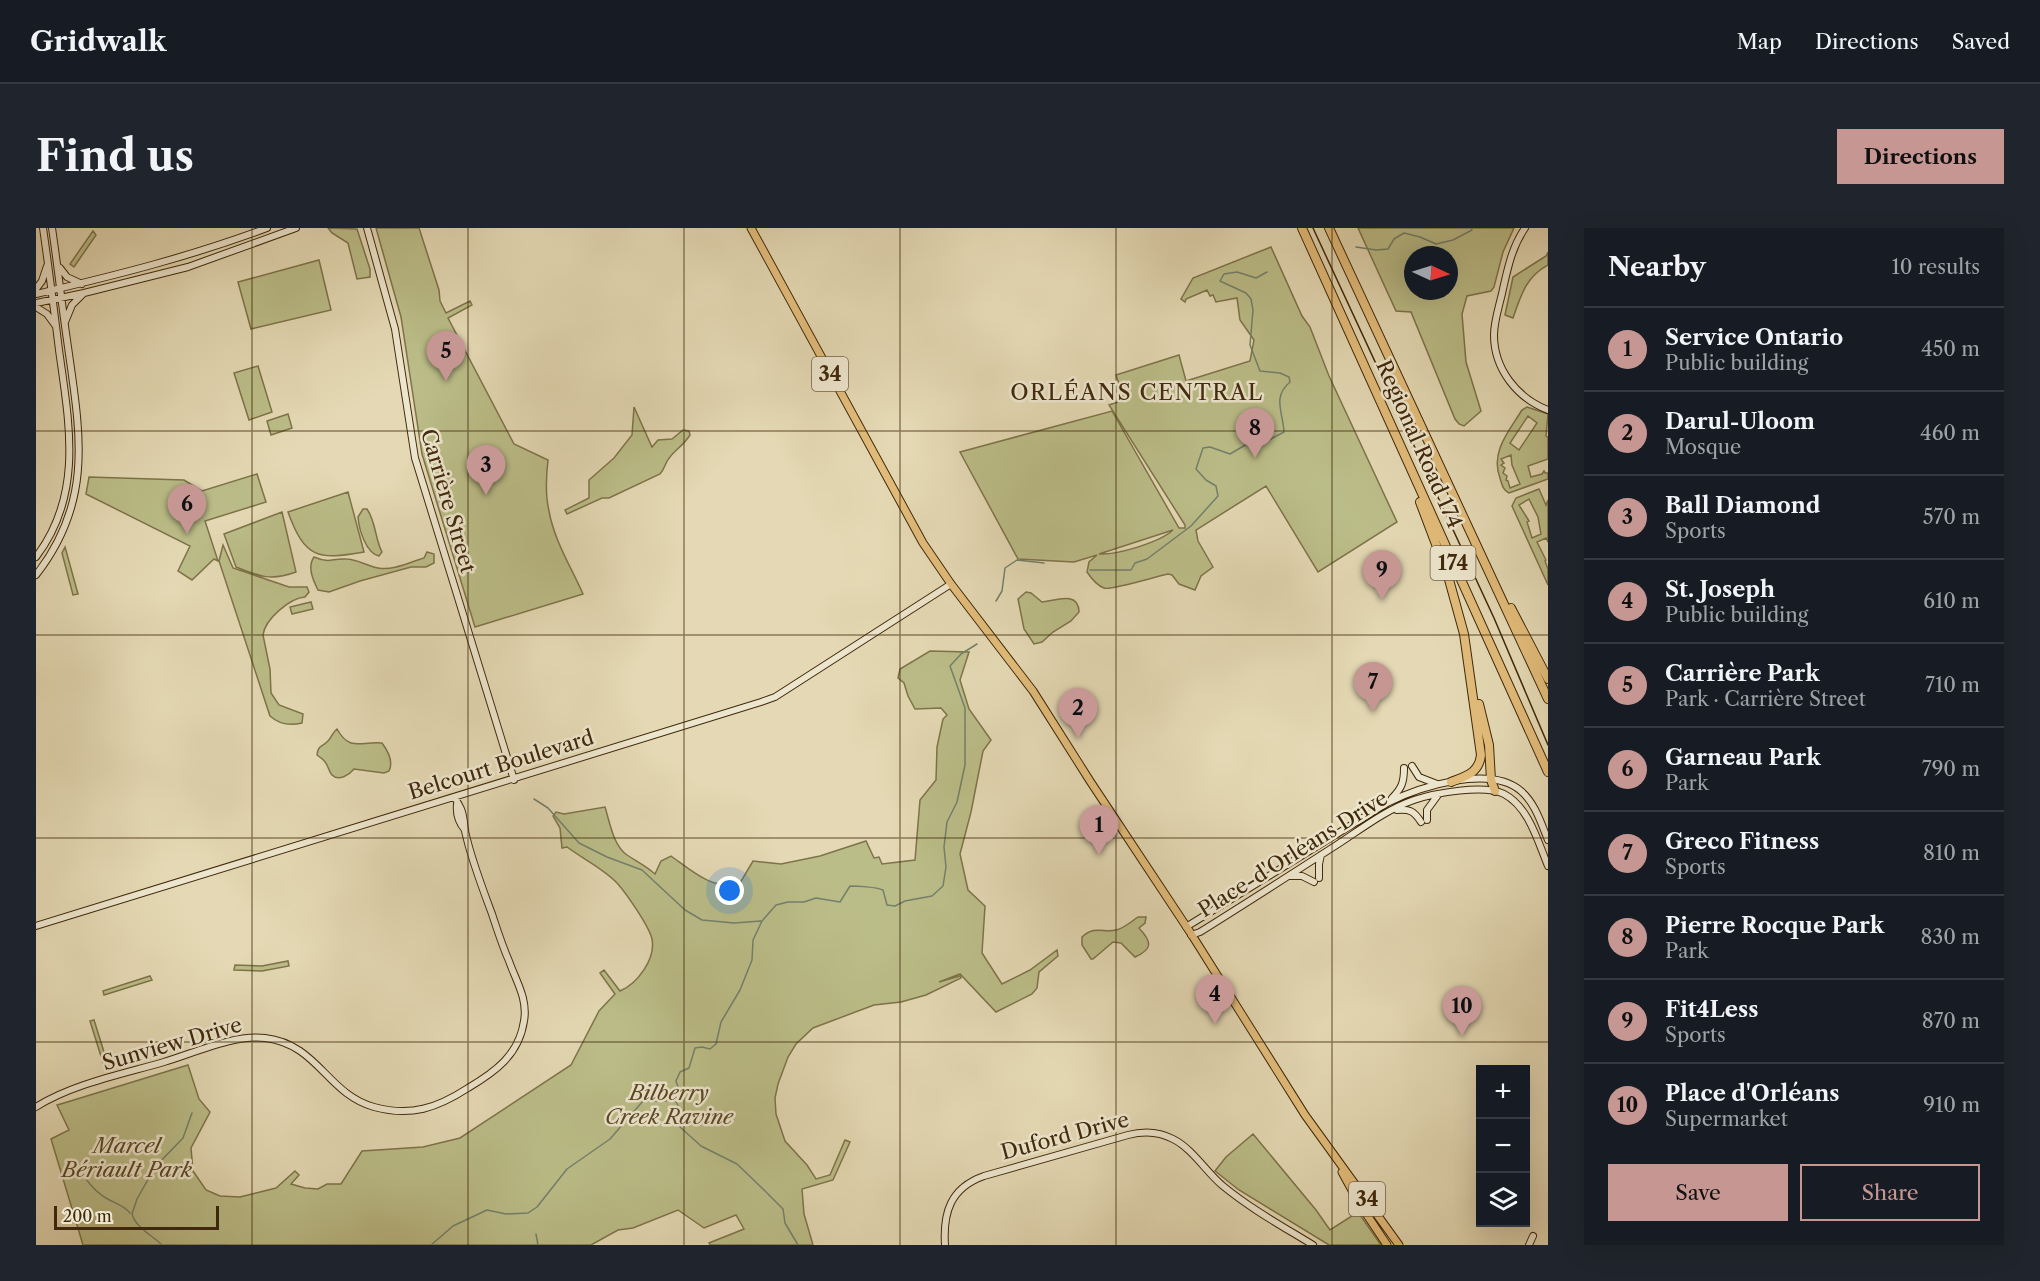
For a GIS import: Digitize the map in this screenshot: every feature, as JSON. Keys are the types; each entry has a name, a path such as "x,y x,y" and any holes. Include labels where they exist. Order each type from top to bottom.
{"highway":[{"name":"Regional Road 174","path":"1302,228 1548,772"},
{"name":"Regional Road 174","path":"1329,228 1548,699"},
{"path":"1359,355 1404,458 1448,576 1489,745 1491,780 1495,790"},
{"path":"1431,451 1548,679"},
{"path":"1451,782 1477,769 1481,760 1469,662"}],"main road":[{"name":"34","path":"751,228 915,529 951,584 1033,691 1305,1115 1399,1245"},
{"name":"34","path":"1332,1154 1359,1203 1387,1245"}],"street":[{"path":"36,557 58,517 68,480 70,431 43,228"},
{"path":"36,575 54,549 67,523 78,477 79,433 52,228"},
{"path":"36,294 190,256 267,228"},
{"path":"36,305 188,267 296,228"},
{"name":"Carrière Street","path":"367,228 395,327 415,458 514,780"},
{"path":"1525,228 1516,242 1510,260 1496,320 1494,339 1500,363 1513,385 1526,398 1548,410"},
{"path":"57,260 65,275 83,284"},
{"path":"36,289 42,281 48,262"},
{"path":"64,325 72,305 84,293"},
{"path":"36,305 47,314 56,328"},
{"name":"Belcourt Boulevard","path":"36,926 456,801 514,780 775,697 951,584"},
{"path":"1387,803 1401,790 1408,767 1419,777 1437,784"},
{"name":"Place-d'Orléans Drive","path":"1186,927 1387,803 1411,791 1437,784 1491,780 1511,784 1523,793 1534,808 1548,840"},
{"name":"Place-d'Orléans Drive","path":"1191,935 1200,932 1390,811 1413,800 1438,794 1482,789 1495,790"},
{"path":"1495,790 1510,798 1523,811 1548,866"},
{"path":"1390,811 1408,809 1424,821 1427,810 1438,794"},
{"name":"Sunview Drive","path":"36,1107 58,1094 222,1044 250,1038 273,1039 293,1046 311,1058 343,1091 362,1103 387,1110 412,1111 436,1106 500,1067 513,1052 523,1028 525,1006 521,989 492,916 465,830 461,808 456,801"},
{"path":"1287,877 1302,876 1316,880 1322,855"},
{"name":"Duford Drive","path":"945,1245 946,1214 956,1195 968,1183 994,1173 1145,1132 1159,1133 1176,1141 1230,1192 1313,1245"},
{"path":"1529,1245 1533,1236"}],"green space":[{"path":"328,228 357,229 370,269 370,277 357,279 348,243"},
{"path":"376,228 419,228 439,290 440,301 446,313 470,301 472,305 448,318 514,444 548,460 546,492 551,522 583,594 475,627 422,454 401,317"},
{"path":"1358,228 1514,228 1503,252 1494,287 1491,291 1467,296 1462,314 1466,362 1481,411 1464,426 1455,419 1411,312 1396,311"},
{"path":"93,231 96,235 74,267 70,264"},
{"path":"1271,247 1302,316 1310,327 1329,376 1397,522 1318,572 1266,486 1196,530 1198,541 1213,567 1201,576 1195,590 1179,584 1172,575 1168,574 1104,588 1096,583 1087,572 1089,562 1097,555 1074,562 1018,559 960,452 1112,411 1179,528 1185,528 1109,405 1124,400 1116,375 1179,355 1186,381 1250,361 1254,340 1240,320 1237,298 1216,302 1207,290 1186,299 1185,302 1181,299 1193,278","holes":["1173,530 1167,535 1127,550 1099,554"]},
{"path":"1548,252 1548,265 1529,281 1513,318 1505,315 1513,277 1546,256"},
{"path":"319,260 331,310 251,329 238,282"},
{"path":"258,366 272,412 249,420 234,373"},
{"path":"634,407 652,447 658,440 672,439 683,430 689,431 690,435 668,459 660,474 609,498 602,498 567,514 565,510 589,498 589,480 614,458 632,435"},
{"path":"1527,407 1548,414 1546,436 1548,437 1548,459 1528,466 1531,477 1542,474 1544,471 1548,473 1548,479 1509,493 1502,485 1497,459 1502,442 1522,410","holes":["1528,416 1537,423 1519,450 1510,443","1511,455 1512,465 1520,484 1510,488 1506,480 1507,476 1503,473 1505,468 1501,465 1504,463 1501,459"]},
{"path":"288,414 292,428 271,435 267,421"},
{"path":"257,474 266,502 205,521 218,561 214,559 192,580 178,571 190,546 86,494 89,477 184,480 202,491"},
{"path":"1539,489 1546,505 1548,500 1548,542 1546,538 1537,542 1546,560 1548,585 1512,506 1516,498","holes":["1529,499 1538,517 1541,534 1532,538 1527,522 1529,521 1519,505"]},
{"path":"348,492 364,552 335,556 315,553 301,539 288,512"},
{"path":"363,509 367,509 372,519 382,552 379,556 370,550 362,534 358,517"},
{"path":"282,512 296,572 266,577 236,567 224,534"},
{"path":"223,545 233,568 289,587 307,587 309,592 305,597 292,601 273,616 263,635 270,669 271,693 279,705 303,714 302,723 285,724 270,716 219,561"},
{"path":"65,547 78,594 73,595 62,553"},
{"path":"427,552 434,554 434,563 426,567 411,567 329,592 318,590 312,574 311,565 314,557 328,560 350,559 384,569 424,558"},
{"path":"1026,592 1031,593 1042,602 1070,599 1078,605 1079,612 1071,621 1042,642 1034,644 1024,629 1018,599"},
{"path":"311,602 313,609 292,614 290,607"},
{"name":"Bilberry Creek Ravine","path":"930,651 969,652 960,680 969,709 991,740 983,751 960,854 968,890 985,906 982,953 1002,984 1030,970 1057,950 1058,956 1039,972 1037,988 1032,994 996,1012 960,974 939,982 960,976 961,978 926,995 901,1002 874,1005 813,1028 796,1044 788,1057 775,1098 776,1114 785,1141 807,1165 816,1179 830,1175 845,1140 850,1142 833,1180 802,1189 804,1214 813,1245 710,1245 709,1243 744,1229 736,1215 704,1228 678,1210 633,1228 618,1230 591,1245 83,1245 51,1139 69,1130 57,1105 188,1065 199,1099 210,1112 191,1148 193,1171 206,1190 220,1196 240,1197 276,1188 295,1171 299,1175 291,1184 305,1188 318,1189 327,1184 341,1184 362,1151 423,1147 460,1138 571,1065 599,1011 615,994 600,973 604,970 620,991 626,988 644,970 651,955 652,939 647,926 617,883 567,847 562,848 560,828 553,816 556,812 564,814 605,807 618,846 655,874 661,861 671,856 703,878 721,884 740,883 753,861 781,864 820,856 866,841 874,858 879,857 882,864 915,860 920,800 936,780 937,747 943,719 947,715 941,708 915,709 904,683 898,678 900,669"},
{"path":"337,729 346,741 351,743 382,743 391,760 389,771 384,773 354,769 338,778 332,775 326,763 317,755 319,748"},
{"path":"1138,917 1146,917 1145,923 1139,928 1148,941 1149,945 1145,951 1135,957 1121,943 1113,942 1091,959 1082,945 1082,937 1095,930 1119,929"},
{"path":"288,961 289,966 262,971 234,970 235,965 262,966"},
{"path":"150,976 152,980 104,995 103,991"},
{"path":"94,1020 109,1068 105,1069 90,1021"},
{"path":"1253,1134 1330,1230 1358,1212 1381,1245 1329,1245 1239,1190 1215,1171 1226,1157"}],"waterway":[{"path":"1356,247 1388,249 1394,239 1404,233 1436,244 1453,240 1472,230 1471,228"},
{"path":"1090,570 1131,570 1135,563 1147,559 1191,526 1218,496 1216,486 1206,480 1196,469 1203,448 1210,447 1230,454 1247,444 1265,442 1284,432 1280,399 1281,393 1290,382 1289,377 1280,373 1260,371 1250,345 1253,310 1251,299 1246,293 1220,281 1224,274 1237,272 1256,278 1267,272"},
{"path":"996,601 1002,591 1005,568 1017,560 1044,563"},
{"path":"431,1245 453,1226 487,1210 506,1214 528,1213 537,1207 567,1169 610,1139 643,1101 666,1101 679,1090 676,1081 680,1072 689,1068 695,1048 710,1049 716,1044 721,1022 740,990 752,960 753,940 762,921 776,905 804,902 816,898 840,902 850,886 883,890 887,905 895,906 905,901 932,896 943,886 946,867 944,847 947,822 957,802 965,765 965,708 950,666 961,654 977,644"},
{"path":"534,799 548,808 579,843 607,857 642,870 685,910 702,920 734,923 761,921"},
{"path":"672,1095 680,1109 680,1127 701,1146 737,1164 762,1188 783,1209 785,1223 798,1245"},
{"path":"162,1245 141,1227 132,1214 137,1199 155,1167 183,1138 192,1113"},
{"path":"75,1162 96,1191 130,1213"},
{"path":"536,1234 538,1245"},
{"path":"205,1245 226,1245"}],"tram line":[{"path":"1313,228 1494,618 1548,745"}],"place":[{"name":"Carrière Park","path":"446,381"},
{"name":"Pierre Rocque Park","path":"1255,458"},
{"name":"Ball Diamond","path":"486,495"},
{"name":"Garneau Park","path":"187,534"},
{"name":"Fit4Less","path":"1382,600"},
{"name":"Greco Fitness","path":"1373,712"},
{"name":"Darul-Uloom","path":"1078,738"},
{"name":"Service Ontario","path":"1099,855"},
{"name":"St. Joseph","path":"1215,1024"},
{"name":"Place d'Orléans","path":"1462,1036"}],"district":[{"name":"ORLÉANS CENTRAL","path":"1137,392"}],"park label":[{"name":"Marcel Bériault Park","path":"127,1158"}]}
